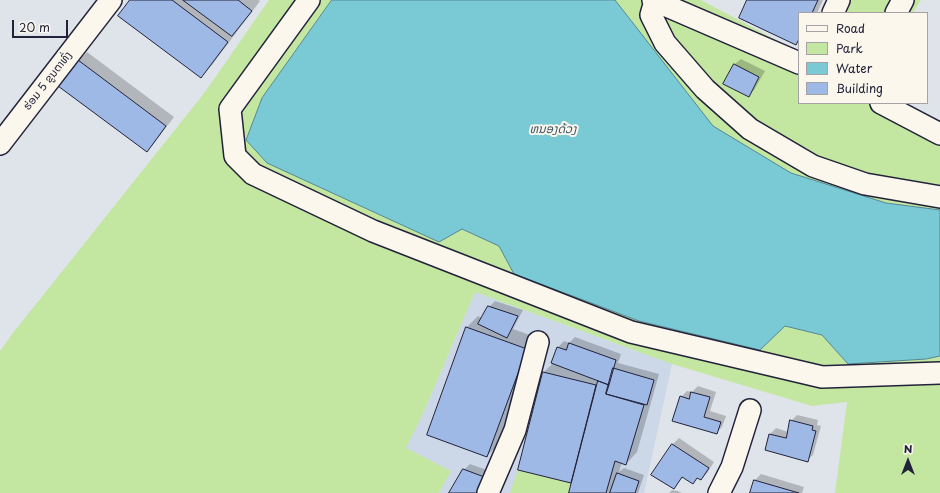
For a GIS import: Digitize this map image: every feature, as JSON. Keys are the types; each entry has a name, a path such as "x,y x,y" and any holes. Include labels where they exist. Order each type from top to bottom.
{"street":[{"name":"ຮ່ອມ 5 ຂູນຕາທົ່ງ","path":"0,144 111,0"},
{"path":"309,0 230,109 235,156 253,174 373,231 631,332 822,376 940,373"},
{"path":"833,12 839,0"},
{"path":"897,12 903,0"},
{"path":"798,63 654,1 652,15 665,43 705,89 750,129 813,166 865,184 940,197"},
{"path":"883,104 940,134"},
{"path":"488,493 515,430 538,342"},
{"path":"719,493 732,466 750,410"}],"shaded area":[{"path":"475,292 672,364 644,493 439,493 451,471 405,448 421,418"}],"green space":[{"path":"269,0 701,0 798,51 798,104 904,104 940,123 940,493 835,493 847,402 812,406 672,364 475,292 421,418 406,448 451,471 439,493 0,493 0,351 205,92"},
{"path":"828,0 921,0 914,12 822,12"},
{"path":"518,470 571,483 569,493 510,493"}],"water":[{"name":"ຫນອງດ້ວງ","path":"332,0 615,0 713,126 791,173 886,203 940,210 940,356 926,359 848,364 822,335 785,326 760,350 639,321 514,274 499,246 462,229 439,242 267,163 246,140 262,98"}],"building":[{"path":"130,0 172,0 228,42 201,78 118,16"},
{"path":"183,0 238,0 252,11 232,36"},
{"path":"747,0 818,0 812,12 798,12 798,41 796,45 739,18"},
{"path":"78,60 166,126 147,152 58,86"},
{"path":"734,64 759,77 749,97 723,84"},
{"path":"488,306 518,316 507,338 478,324"},
{"path":"466,327 527,349 487,457 427,435"},
{"path":"569,343 616,360 609,385 551,363 557,347 566,350"},
{"path":"613,368 654,380 647,405 606,394"},
{"path":"543,372 596,385 571,483 518,470"},
{"path":"598,381 609,385 606,394 644,405 626,465 615,461 606,493 569,493"},
{"path":"691,392 710,397 704,417 721,422 717,434 672,421 680,396 689,399"},
{"path":"790,420 813,426 812,430 816,431 808,462 765,450 769,434 786,438"},
{"path":"672,444 709,468 701,480 697,478 693,484 682,477 674,489 651,475"},
{"path":"463,469 487,478 481,493 449,493"},
{"path":"617,473 639,481 635,493 610,493"},
{"path":"754,480 799,493 750,493"}]}
